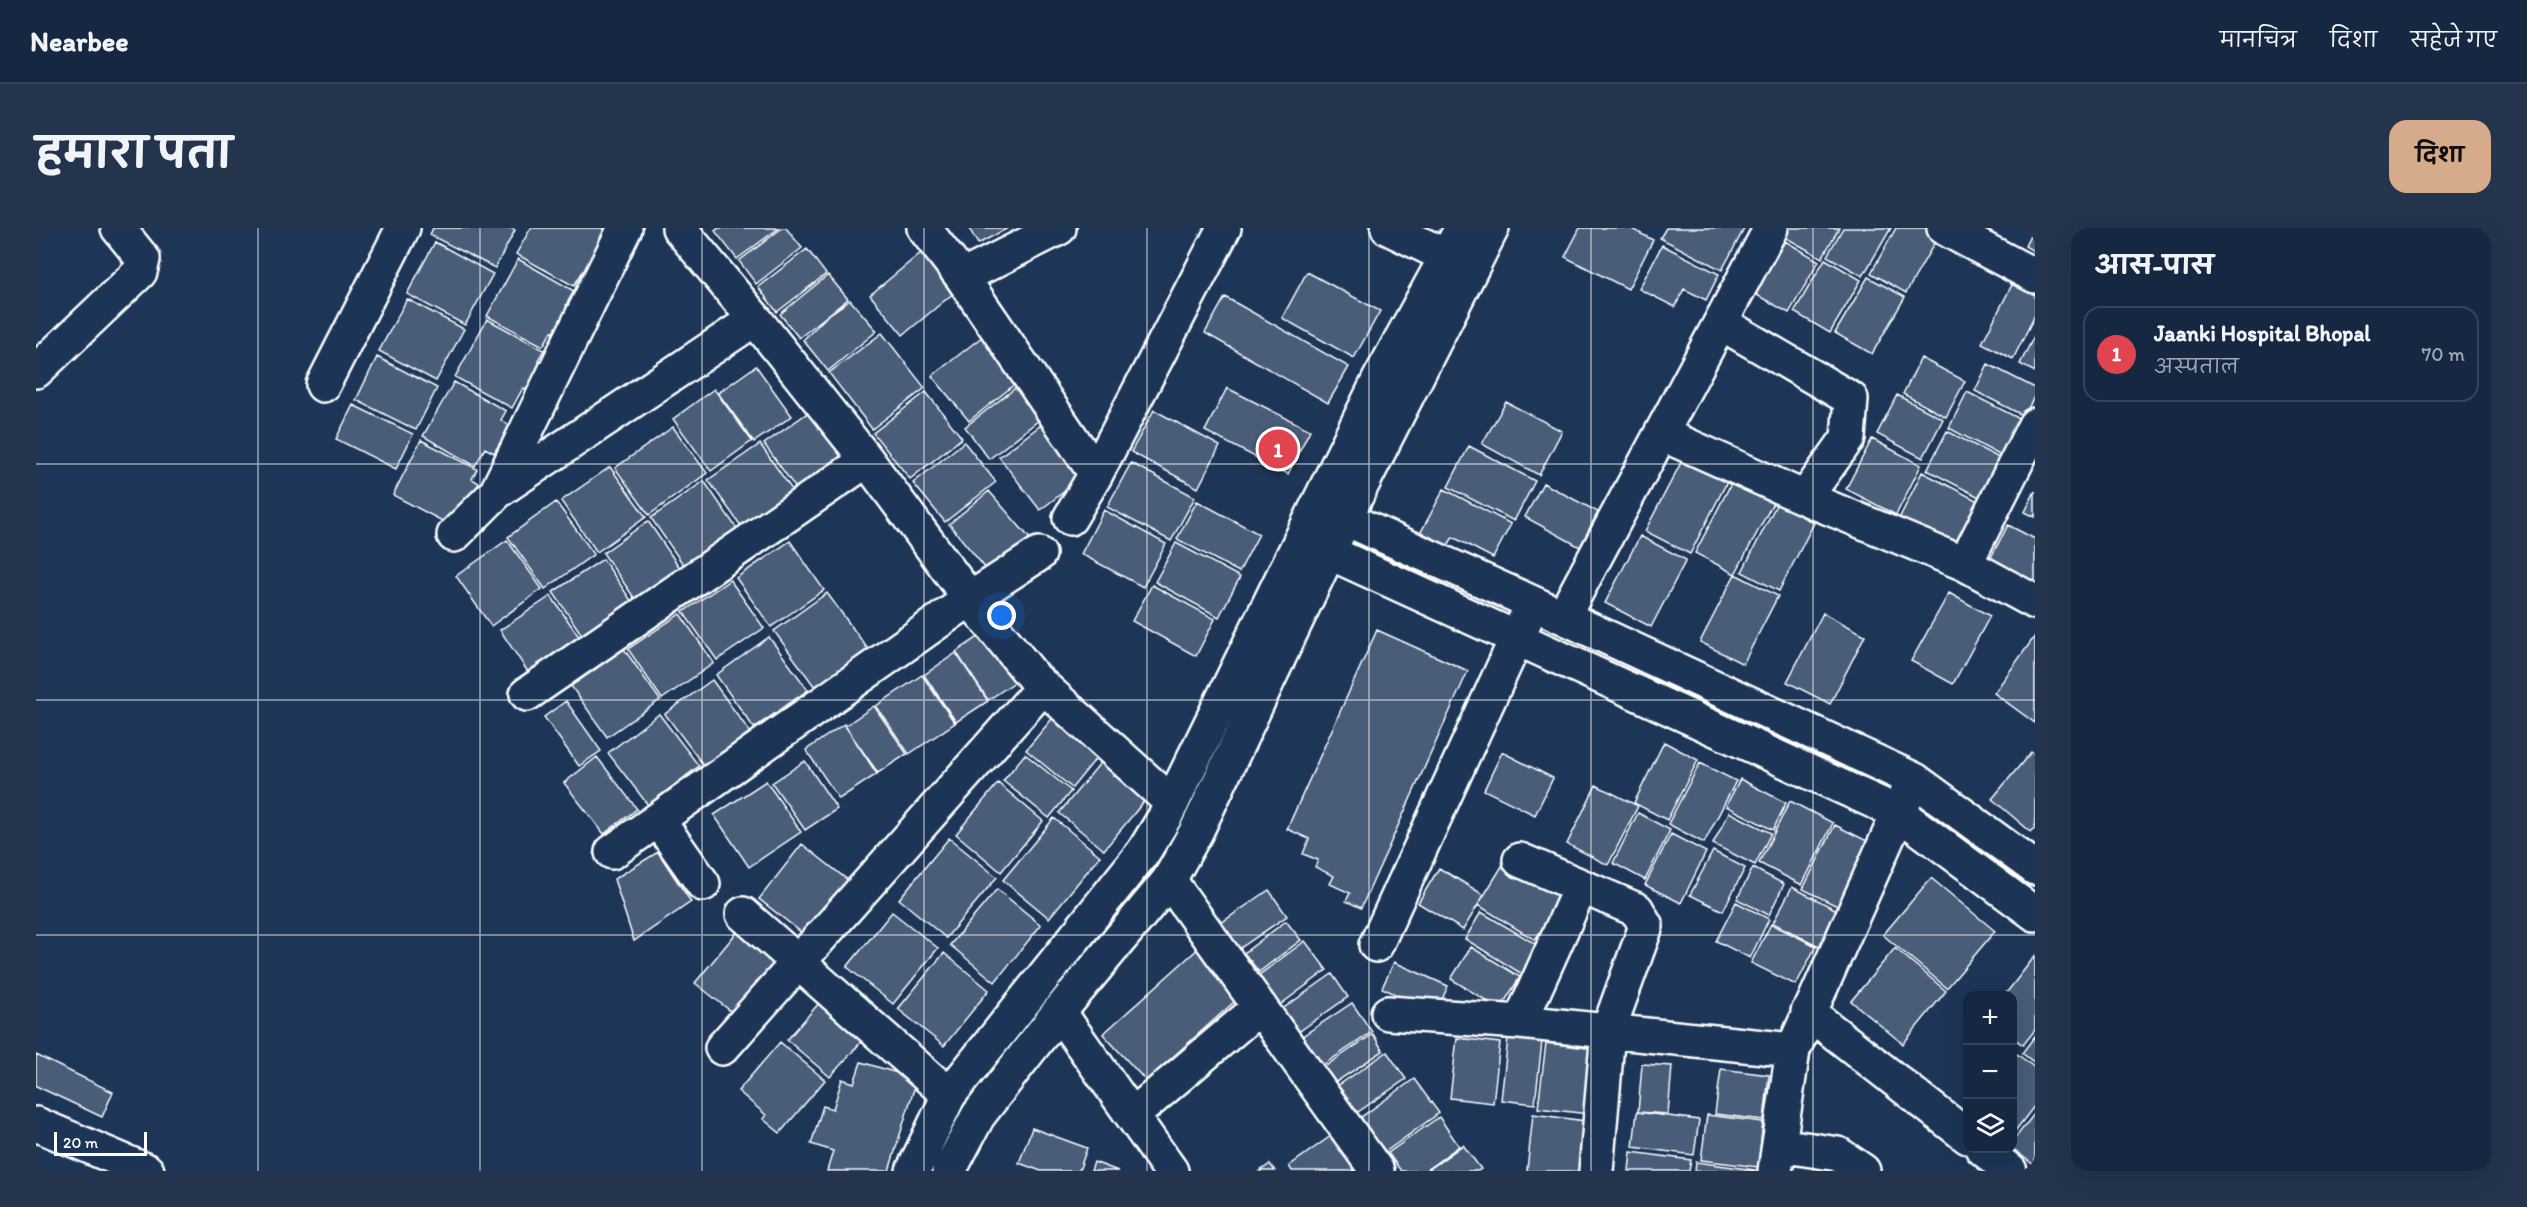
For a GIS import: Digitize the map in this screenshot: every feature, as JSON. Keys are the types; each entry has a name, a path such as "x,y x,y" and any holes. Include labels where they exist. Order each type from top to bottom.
{"street":[{"path":"41,356 140,272 143,259 118,228"},
{"path":"322,385 403,228"},
{"path":"498,491 625,228"},
{"path":"679,228 867,460 970,599 1043,687 1173,803"},
{"path":"924,228 962,277 1096,474"},
{"path":"962,277 1059,228"},
{"path":"1070,518 1096,474 1224,228"},
{"path":"1388,228 1446,256"},
{"path":"1330,513 1379,380 1462,228"},
{"path":"949,1171 978,1116 1059,1012 1169,880 1196,832 1330,513 1492,228"},
{"path":"1563,616 1771,228"},
{"path":"1944,228 2035,276"},
{"path":"453,535 498,491 755,319"},
{"path":"1721,322 1851,399 1848,438 1805,498"},
{"path":"1965,564 2035,425"},
{"path":"1662,434 1805,498 1965,564 2035,602"},
{"path":"527,693 867,460"},
{"path":"1330,513 1563,616 1915,780 2035,868"},
{"path":"1315,545 1897,812 2035,914"},
{"path":"913,1171 949,1095 1144,851 1173,803 1315,545"},
{"path":"612,852 970,599 1039,554"},
{"path":"1376,945 1533,603"},
{"path":"722,1048 1043,687"},
{"path":"1863,1171 1838,1154 1777,1158 1793,1050 1897,812 1915,780"},
{"path":"658,819 703,884"},
{"path":"1520,860 1637,910 1644,918 1646,926 1608,1030 1596,1171"},
{"path":"1169,880 1377,1171"},
{"path":"1520,1022 1581,886"},
{"path":"743,914 949,1095"},
{"path":"1133,1115 1260,1007"},
{"path":"1059,1012 1172,1171"},
{"path":"1808,1012 1963,1133"},
{"path":"1388,1013 1608,1030 1793,1050"},
{"path":"36,1124 147,1171"},
{"path":"1987,1153 2010,1171"}],"building":[{"path":"433,228 511,228 515,230 495,268 430,235"},
{"path":"531,228 607,229 598,245 604,249 589,275 583,271 574,286 516,254"},
{"path":"719,228 779,228 737,259 715,231"},
{"path":"782,228 786,228 802,248 756,284 739,261"},
{"path":"969,228 1008,228 978,244"},
{"path":"1580,228 1630,228 1653,240 1628,289 1565,257"},
{"path":"1666,228 1744,229 1722,270 1660,238"},
{"path":"1788,228 1839,228 1822,258 1783,236"},
{"path":"1843,228 1891,228 1863,276 1827,256"},
{"path":"1896,228 1932,228 1940,233 1906,293 1871,273"},
{"path":"2035,228 2035,252 2025,246"},
{"path":"1785,241 1819,261 1789,313 1755,294"},
{"path":"435,242 493,274 465,325 407,294"},
{"path":"1662,245 1719,274 1706,300 1684,289 1675,307 1639,289"},
{"path":"928,247 961,287 903,335 870,295"},
{"path":"807,249 826,274 777,312 758,287"},
{"path":"518,259 574,291 566,305 572,309 558,334 552,331 543,346 487,316"},
{"path":"1825,259 1861,280 1830,333 1794,312"},
{"path":"1307,272 1380,311 1354,358 1282,318"},
{"path":"828,275 848,299 799,338 780,314"},
{"path":"1868,277 1905,297 1872,354 1835,333"},
{"path":"2015,279 2035,289 2035,315 2013,359 1982,343"},
{"path":"1225,297 1349,367 1328,403 1205,333"},
{"path":"407,299 464,329 436,381 379,351"},
{"path":"850,300 877,331 828,371 803,340 827,316"},
{"path":"487,319 544,350 538,360 543,363 528,391 523,388 512,408 455,377"},
{"path":"882,333 925,388 872,429 829,373"},
{"path":"2035,334 2035,372 2020,364"},
{"path":"983,336 1019,381 969,421 932,376"},
{"path":"377,357 437,388 416,430 356,400"},
{"path":"1921,358 1965,381 1946,417 1903,394"},
{"path":"1988,364 2035,388 2035,395 2024,416 1975,391"},
{"path":"756,366 792,416 754,442 718,393"},
{"path":"454,382 506,411 501,420 510,426 494,453 485,448 475,466 423,436"},
{"path":"1018,386 1043,417 989,459 965,427"},
{"path":"1227,388 1310,430 1288,474 1205,431"},
{"path":"714,389 752,441 711,471 673,419"},
{"path":"926,392 962,438 910,479 873,433"},
{"path":"1967,392 2022,420 2003,457 1949,428"},
{"path":"1897,395 1943,419 1923,458 1877,434"},
{"path":"1506,402 1562,431 1539,475 1482,444"},
{"path":"353,405 413,434 396,469 336,439"},
{"path":"813,409 849,459 800,494 764,444"},
{"path":"1154,410 1220,446 1198,488 1131,452"},
{"path":"1041,425 1082,478 1040,510 999,457"},
{"path":"673,427 707,473 649,515 615,468"},
{"path":"1947,431 2001,459 1981,498 1927,470"},
{"path":"1872,439 1921,465 1896,515 1846,489"},
{"path":"421,440 477,469 472,479 479,483 464,512 457,509 448,524 393,495"},
{"path":"964,442 996,482 945,522 913,483"},
{"path":"760,444 795,494 744,530 708,480"},
{"path":"1469,446 1535,481 1514,521 1448,487"},
{"path":"1685,455 1729,478 1690,554 1645,531"},
{"path":"1131,463 1195,497 1171,541 1107,507"},
{"path":"610,467 646,517 597,552 561,501"},
{"path":"1922,472 1978,501 1954,548 1899,519"},
{"path":"1733,480 1774,501 1735,574 1695,553"},
{"path":"704,481 740,533 687,570 651,518"},
{"path":"1543,483 1598,512 1580,547 1525,517"},
{"path":"1444,489 1511,524 1493,558 1453,537 1447,547 1421,532"},
{"path":"989,491 1032,541 991,575 949,524"},
{"path":"2035,491 2035,517 2025,512"},
{"path":"1197,501 1259,534 1239,572 1177,539"},
{"path":"556,502 594,554 545,589 508,537"},
{"path":"1777,503 1814,523 1779,591 1742,572"},
{"path":"1104,510 1166,544 1143,587 1081,554"},
{"path":"648,521 682,571 637,602 603,553"},
{"path":"2008,525 2035,539 2035,588 1988,563"},
{"path":"1640,536 1686,560 1651,627 1605,603"},
{"path":"507,540 542,589 491,626 456,576"},
{"path":"790,541 824,590 771,627 736,578"},
{"path":"1176,543 1240,577 1219,617 1155,582"},
{"path":"603,559 634,605 584,638 553,592"},
{"path":"1735,574 1778,596 1743,664 1700,642"},
{"path":"730,580 764,628 717,660 683,612"},
{"path":"1152,585 1215,619 1196,656 1132,621"},
{"path":"827,593 873,656 820,694 774,631"},
{"path":"1949,593 1990,616 1953,684 1911,661"},
{"path":"551,596 582,641 530,675 500,630"},
{"path":"1823,613 1865,635 1830,704 1787,682"},
{"path":"680,614 714,663 662,699 628,649"},
{"path":"1377,630 1468,671 1361,908 1346,901 1350,893 1330,884 1334,876 1315,867 1318,860 1303,854 1309,839 1287,829"},
{"path":"983,634 1015,682 988,700 956,652"},
{"path":"2035,636 2035,723 1994,693"},
{"path":"769,637 808,690 754,728 716,675"},
{"path":"624,649 660,700 607,737 571,686"},
{"path":"956,653 988,701 956,722 924,675"},
{"path":"922,675 955,723 909,754 876,706"},
{"path":"712,680 750,732 704,766 665,714"},
{"path":"566,701 601,751 579,766 544,717"},
{"path":"874,706 907,754 878,773 845,726"},
{"path":"659,714 699,766 648,805 608,753"},
{"path":"1056,714 1102,751 1072,788 1026,750"},
{"path":"844,724 877,774 839,799 806,750"},
{"path":"1664,742 1698,760 1667,820 1634,803"},
{"path":"1502,752 1553,778 1535,815 1484,790"},
{"path":"2031,752 2035,755 2035,828 2031,832 1992,799"},
{"path":"1025,754 1071,791 1049,818 1003,781"},
{"path":"597,757 637,809 604,834 564,783"},
{"path":"805,761 837,809 805,830 772,783"},
{"path":"1101,762 1146,799 1104,850 1059,813"},
{"path":"1700,763 1736,781 1704,843 1668,824"},
{"path":"1740,779 1786,803 1773,830 1726,806"},
{"path":"766,781 801,832 749,867 714,815"},
{"path":"998,783 1043,821 1001,872 956,834"},
{"path":"1596,785 1638,806 1608,865 1567,844"},
{"path":"1790,801 1833,823 1802,885 1759,863"},
{"path":"1729,812 1771,833 1755,865 1713,844"},
{"path":"1638,813 1670,830 1645,880 1613,863"},
{"path":"1054,818 1100,856 1049,918 1003,880"},
{"path":"1835,825 1875,845 1843,909 1803,889"},
{"path":"1671,834 1706,852 1681,903 1645,885"},
{"path":"949,838 997,877 946,938 899,899"},
{"path":"802,844 854,885 811,940 759,899"},
{"path":"1713,851 1745,868 1723,911 1690,895"},
{"path":"658,852 691,902 634,941 614,879"},
{"path":"1504,863 1561,897 1535,940 1478,905"},
{"path":"1439,868 1484,895 1463,930 1418,903"},
{"path":"1753,868 1784,884 1769,915 1737,899"},
{"path":"1931,878 1995,931 1947,988 1883,935"},
{"path":"1792,887 1839,911 1821,947 1773,923"},
{"path":"997,889 1041,925 995,982 950,945"},
{"path":"1269,890 1287,916 1236,951 1218,925"},
{"path":"1736,902 1769,919 1750,958 1716,941"},
{"path":"892,912 938,948 893,1004 847,967"},
{"path":"1481,912 1539,946 1522,974 1465,939"},
{"path":"1286,921 1301,940 1259,972 1244,953"},
{"path":"1771,924 1816,946 1796,985 1751,963"},
{"path":"741,927 788,964 742,1020 695,983"},
{"path":"1305,941 1327,970 1277,1007 1255,978"},
{"path":"1200,947 1243,994 1146,1081 1103,1034"},
{"path":"1471,947 1520,977 1500,1009 1451,979"},
{"path":"1895,948 1946,991 1903,1044 1851,1001"},
{"path":"944,953 989,990 944,1046 898,1009"},
{"path":"2035,956 2035,1030 2023,1045 2017,1041 2017,991 2008,991"},
{"path":"1394,962 1448,986 1436,1013 1382,988"},
{"path":"1332,974 1348,997 1297,1033 1281,1010"},
{"path":"826,995 869,1033 830,1077 787,1040"},
{"path":"1352,1003 1372,1032 1317,1069 1298,1039"},
{"path":"1373,1034 1383,1051 1333,1084 1323,1068"},
{"path":"2035,1036 2035,1063 2022,1053"},
{"path":"1457,1038 1500,1043 1493,1103 1450,1098"},
{"path":"1508,1038 1542,1042 1535,1104 1501,1100"},
{"path":"780,1042 825,1080 780,1133 763,1119 766,1115 738,1091"},
{"path":"1546,1043 1595,1049 1588,1114 1538,1108"},
{"path":"1387,1052 1406,1079 1352,1116 1333,1089"},
{"path":"2017,1054 2035,1068 2035,1105 2017,1128"},
{"path":"36,1055 113,1092 102,1117 36,1086"},
{"path":"861,1062 917,1079 889,1171 827,1171 833,1151 811,1144 823,1106 833,1109 842,1079 854,1083"},
{"path":"1642,1064 1672,1066 1668,1114 1638,1112"},
{"path":"1721,1069 1769,1075 1764,1120 1715,1114"},
{"path":"1414,1079 1439,1113 1385,1152 1360,1118"},
{"path":"1637,1112 1699,1120 1694,1155 1633,1147"},
{"path":"2035,1113 2035,1166 2017,1152 2017,1136"},
{"path":"1533,1114 1593,1122 1587,1171 1527,1171"},
{"path":"1707,1115 1763,1122 1758,1167 1701,1160"},
{"path":"1439,1117 1459,1146 1425,1171 1401,1171 1388,1153"},
{"path":"1032,1128 1087,1148 1079,1171 1041,1171 1019,1163"},
{"path":"1342,1128 1375,1171 1292,1171 1289,1166"},
{"path":"1463,1145 1481,1169 1478,1171 1427,1171"},
{"path":"1631,1152 1691,1160 1689,1171 1629,1171"},
{"path":"1094,1162 1118,1171 1091,1171"},
{"path":"1696,1162 1755,1170 1755,1171 1695,1171"},
{"path":"1270,1164 1275,1171 1260,1171"}],"place":[{"name":"Jaanki Hospital Bhopal","path":"1278,449"}]}
